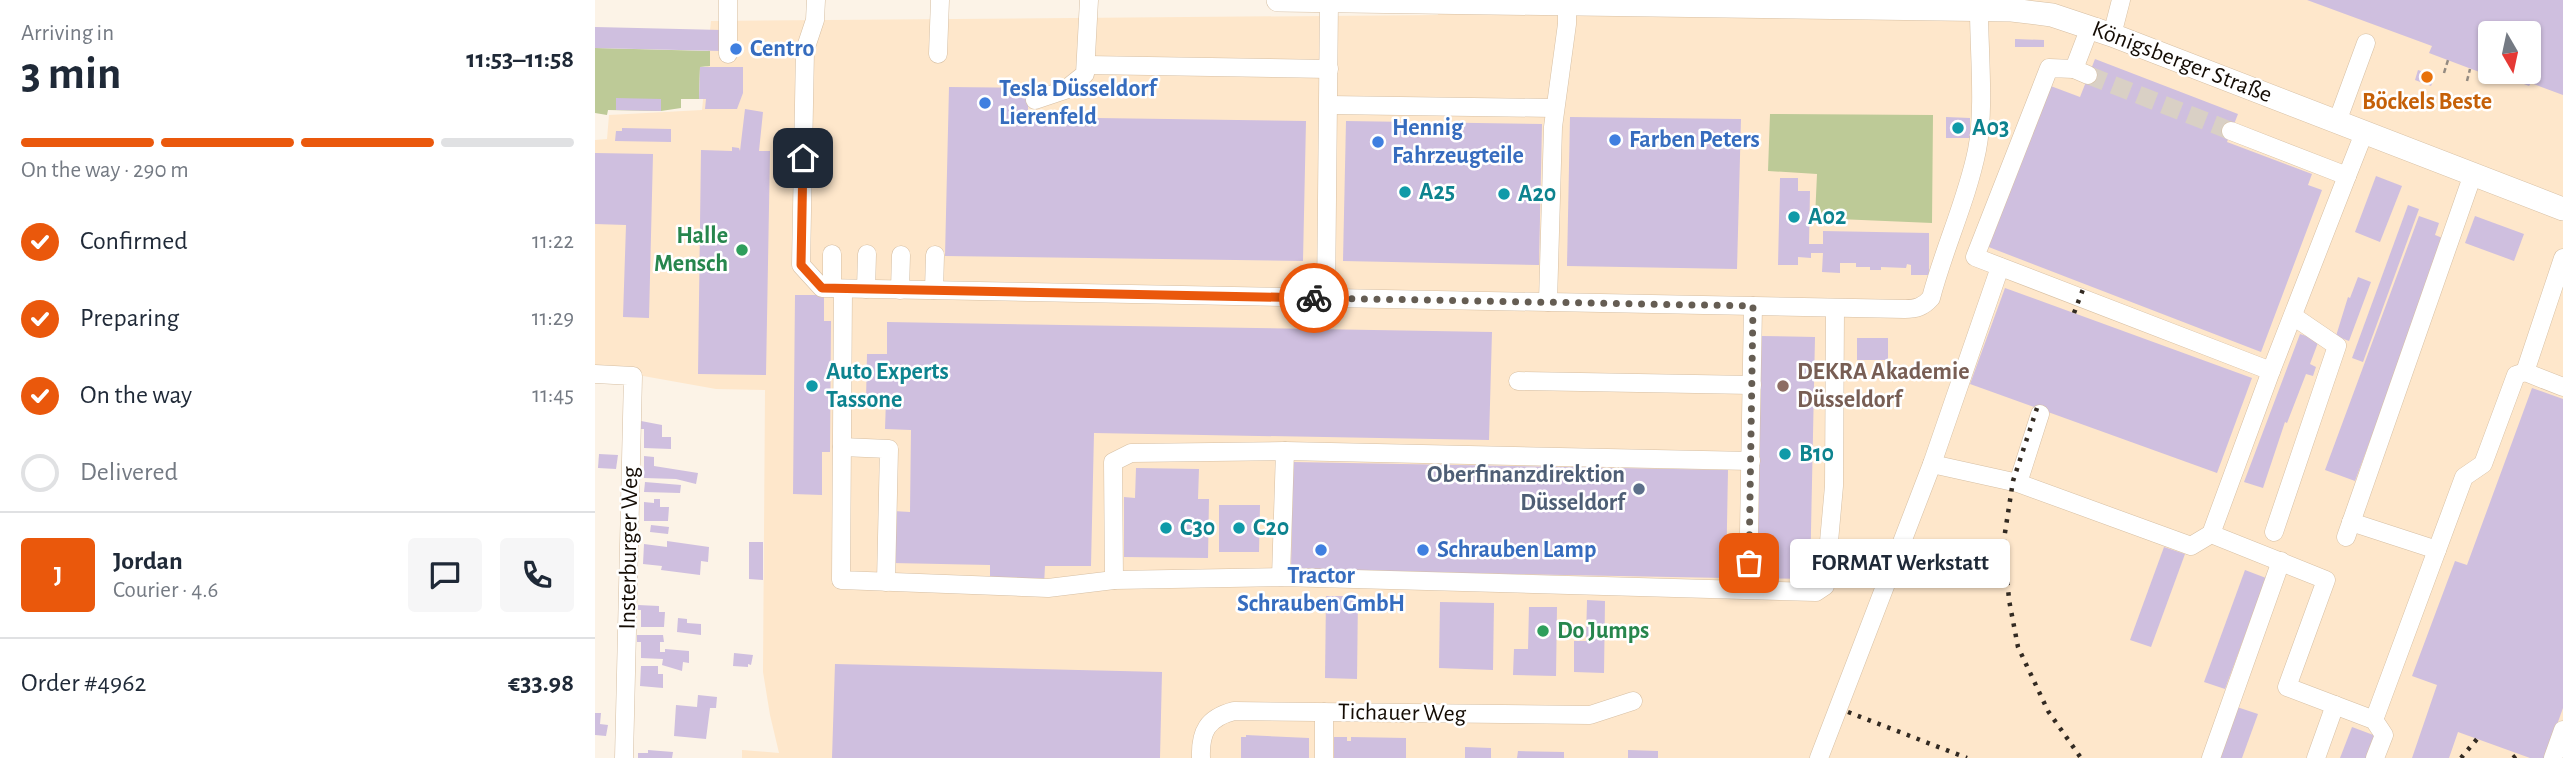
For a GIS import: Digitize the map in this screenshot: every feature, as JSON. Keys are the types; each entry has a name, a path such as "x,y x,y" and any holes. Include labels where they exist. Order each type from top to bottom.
{"main road":[{"name":"Königsberger Straße","path":"1278,0 2029,12 2054,8 2101,31 2562,206"}],"street":[{"path":"728,0 728,54"},
{"path":"816,0 815,20 805,50 801,265 822,288 1915,309 1926,304 1931,298 1971,177 1978,147 1979,10"},
{"path":"938,54 940,0"},
{"path":"1035,100 1055,95 1075,84 1085,74 1089,0"},
{"path":"2121,0 2101,31 2081,72 2049,68 1975,257 2271,371"},
{"path":"1326,298 1329,1"},
{"path":"1548,302 1555,108 1567,24 1567,4"},
{"path":"2337,122 2366,43"},
{"path":"1087,65 1329,69"},
{"path":"1329,105 1555,108"},
{"path":"2231,131 2347,176"},
{"path":"1932,464 2018,483 2191,546 2211,534 2364,133"},
{"path":"2437,550 2349,529 2473,174"},
{"path":"832,254 838,288 842,447 841,580 1048,588 1114,580 1281,577 1816,592 1825,586 1834,486 1836,308"},
{"path":"866,289 867,254"},
{"path":"900,290 901,255"},
{"path":"934,290 935,256"},
{"path":"2525,372 2563,258"},
{"path":"1821,757 1932,464 2000,267"},
{"path":"1748,589 1753,306"},
{"path":"2274,531 2337,345 2293,316"},
{"path":"2374,720 2464,477 2483,464 2516,375 2525,372 2563,387"},
{"name":"Insterburger Weg","path":"595,374 633,376 624,758"},
{"path":"1518,382 1752,385"},
{"path":"2018,483 2040,414"},
{"path":"842,447 889,449 886,582"},
{"path":"1114,580 1114,461 1131,453 1285,451 1751,461"},
{"path":"1281,577 1285,451"},
{"path":"2211,534 2326,580 2287,687 2374,720 2384,735 2375,758"},
{"path":"2211,758 2281,561"},
{"name":"Tichauer Weg","path":"1201,758 1200,739 1205,729 1222,714 1243,711 1590,715 1633,701"},
{"path":"2316,758 2335,705"},
{"path":"1324,712 1324,758"},
{"path":"2553,758 2563,730"}],"path":[{"path":"2444,73 2448,60"},
{"path":"2467,81 2470,69"}],"shaded area":[{"path":"1436,0 2563,0 2563,758 742,758 742,750 779,753 763,672 765,390 716,389 632,374 595,371 595,140 607,139 609,115 702,110 711,21 1438,15"}],"green space":[{"path":"595,48 710,51 710,66 700,67 699,99 681,99 681,108 661,111 608,110 607,115 595,113"},
{"path":"1770,114 1933,115 1932,223 1815,218 1817,174 1768,171"}],"building":[{"path":"2307,0 2563,0 2563,95 2534,84 2541,84 2541,21 2478,21 2478,71 2429,53 2432,46"},
{"path":"595,27 722,30 721,51 595,48"},
{"path":"2015,39 2044,40 2044,47 2015,47"},
{"path":"2095,59 2238,114 2227,142 2312,174 2308,185 2322,190 2261,352 1986,246 2048,85 2080,97"},
{"path":"700,67 743,67 743,93 737,109 705,109 706,99 699,99"},
{"path":"2418,70 2435,76 2431,86 2415,80"},
{"path":"949,87 1028,88 1028,117 1306,121 1303,261 945,256"},
{"path":"616,98 661,99 661,111 616,110"},
{"path":"745,109 763,112 759,151 770,151 766,375 698,374 701,150 732,151 732,147 739,148 740,151"},
{"path":"1570,117 1741,119 1737,269 1567,266"},
{"name":"A03","path":"1946,117 1970,118 1970,138 1946,138"},
{"name":"A25","path":"1346,121 1542,124 1539,265 1343,261"},
{"path":"622,128 671,129 671,142 615,141 616,131 622,131"},
{"path":"595,153 653,154 649,318 623,317 626,225 595,224"},
{"path":"2376,176 2402,186 2380,242 2355,232"},
{"path":"1780,178 1798,178 1798,191 1810,191 1809,244 1823,244 1823,231 1929,233 1929,275 1911,275 1911,265 1907,264 1906,268 1881,267 1881,270 1870,270 1870,267 1856,267 1856,263 1840,263 1840,273 1822,272 1823,253 1811,253 1811,258 1798,257 1798,265 1778,265"},
{"path":"2408,205 2419,209 2363,362 2352,358"},
{"path":"2419,216 2439,223 2435,235 2445,239 2355,481 2325,470"},
{"path":"2475,216 2524,234 2514,261 2465,243"},
{"path":"2358,277 2371,282 2349,341 2336,336 2348,297 2350,298"},
{"path":"2005,288 2252,378 2217,473 1970,384"},
{"name":"Auto Experts Tassone","path":"795,295 824,295 824,321 831,321 830,452 822,452 822,495 793,494"},
{"path":"887,322 1492,332 1489,440 1094,433 1091,566 1045,566 1044,585 990,583 990,565 892,563 893,511 910,512 911,430 885,429 886,400 866,400 867,354 887,354"},
{"path":"2300,334 2319,340 2310,364 2316,367 2313,376 2306,374 2287,423 2285,422 2263,488 2244,482"},
{"name":"B10","path":"1761,336 1815,337 1810,579 1753,578"},
{"path":"1857,338 1888,338 1888,360 1857,360"},
{"path":"2532,388 2563,399 2563,708 2545,758 2530,758 2458,732 2449,758 2412,758 2437,685 2412,676 2455,561 2467,565"},
{"path":"641,421 662,425 662,437 671,437 671,449 644,448"},
{"path":"599,454 618,455 616,469 598,468"},
{"path":"644,456 654,457 654,466 698,473 696,484 676,479 644,478"},
{"path":"1293,462 1728,470 1726,578 1291,570"},
{"name":"C30","path":"1136,468 1199,469 1198,499 1209,499 1208,558 1124,557 1124,497 1135,498"},
{"path":"645,482 681,485 680,493 644,492"},
{"path":"654,499 660,499 660,507 669,507 668,521 644,521 644,502 654,503"},
{"name":"C20","path":"1219,505 1260,505 1259,552 1219,552"},
{"path":"651,525 669,527 668,534 650,532"},
{"path":"667,541 709,547 708,562 701,561 700,575 661,570 662,566 643,564 644,544 667,547"},
{"path":"749,542 763,542 763,580 749,579"},
{"path":"2164,547 2185,554 2151,647 2130,640"},
{"path":"2245,570 2266,578 2225,689 2204,682"},
{"path":"1326,596 1358,596 1357,679 1325,678"},
{"path":"1587,600 1605,601 1604,673 1574,672 1574,641 1586,641"},
{"path":"1440,602 1494,603 1493,670 1439,668"},
{"path":"638,605 659,606 659,612 665,612 664,627 641,627 641,610 638,610"},
{"path":"1529,607 1557,607 1556,676 1513,675 1514,649 1528,649"},
{"path":"678,618 687,619 687,623 701,624 701,635 677,632"},
{"path":"637,635 663,635 664,642 660,642 660,652 665,652 665,649 689,651 689,663 683,662 682,671 662,665 663,659 641,658 641,642 637,642"},
{"path":"734,653 753,655 751,665 733,666"},
{"path":"835,664 1162,672 1160,758 832,758"},
{"path":"641,666 658,666 658,674 663,674 663,688 640,686"},
{"path":"698,695 717,697 716,708 710,708 706,739 674,736 676,705 697,707"},
{"path":"2237,707 2258,714 2242,758 2218,758"},
{"path":"595,713 601,713 600,724 608,725 606,736 595,735"},
{"path":"2352,727 2376,736 2368,758 2340,758"},
{"path":"1241,737 1309,738 1309,758 1241,758"},
{"path":"1334,737 1347,737 1347,741 1351,741 1351,737 1406,738 1406,758 1334,758"},
{"path":"1465,747 1491,748 1491,758 1465,758"},
{"path":"648,750 673,752 672,758 638,758 638,753 648,753"},
{"path":"1628,750 1658,751 1658,758 1628,758"},
{"path":"1518,751 1564,752 1564,758 1517,758"}],"tunnel":[{"path":"2088,75 2231,131"}],"railway":[{"path":"2074,313 2085,284"},
{"path":"2037,408 2013,481 2004,539 2009,600 2018,647 2048,711 2081,758"},
{"path":"1848,712 1967,758"},
{"path":"2461,758 2477,739"},
{"path":"2513,758 2518,754"}],"way so far":[{"path":"1314,298 1753,306 1749,563"}],"place":[{"name":"Centro","path":"736,49"},
{"name":"Böckels Beste","path":"2427,77"},
{"name":"Tesla Düsseldorf Lierenfeld","path":"985,103"},
{"name":"A03","path":"1958,128"},
{"name":"Farben Peters","path":"1615,140"},
{"name":"Hennig Fahrzeugteile","path":"1378,142"},
{"name":"A25","path":"1405,192"},
{"name":"A20","path":"1504,194"},
{"name":"A02","path":"1794,217"},
{"name":"Halle Mensch","path":"742,250"},
{"name":"Auto Experts Tassone","path":"812,386"},
{"name":"DEKRA Akademie Düsseldorf","path":"1783,386"},
{"name":"B10","path":"1785,454"},
{"name":"Oberfinanzdirektion Düsseldorf","path":"1639,489"},
{"name":"C30","path":"1166,528"},
{"name":"C20","path":"1239,528"},
{"name":"Tractor Schrauben GmbH","path":"1321,550"},
{"name":"Schrauben Lamp","path":"1423,550"},
{"name":"FORMAT Werkstatt","path":"1749,563"},
{"name":"Do Jumps","path":"1543,631"}],"route":[{"path":"803,158 801,265 822,288 1314,298"}]}
